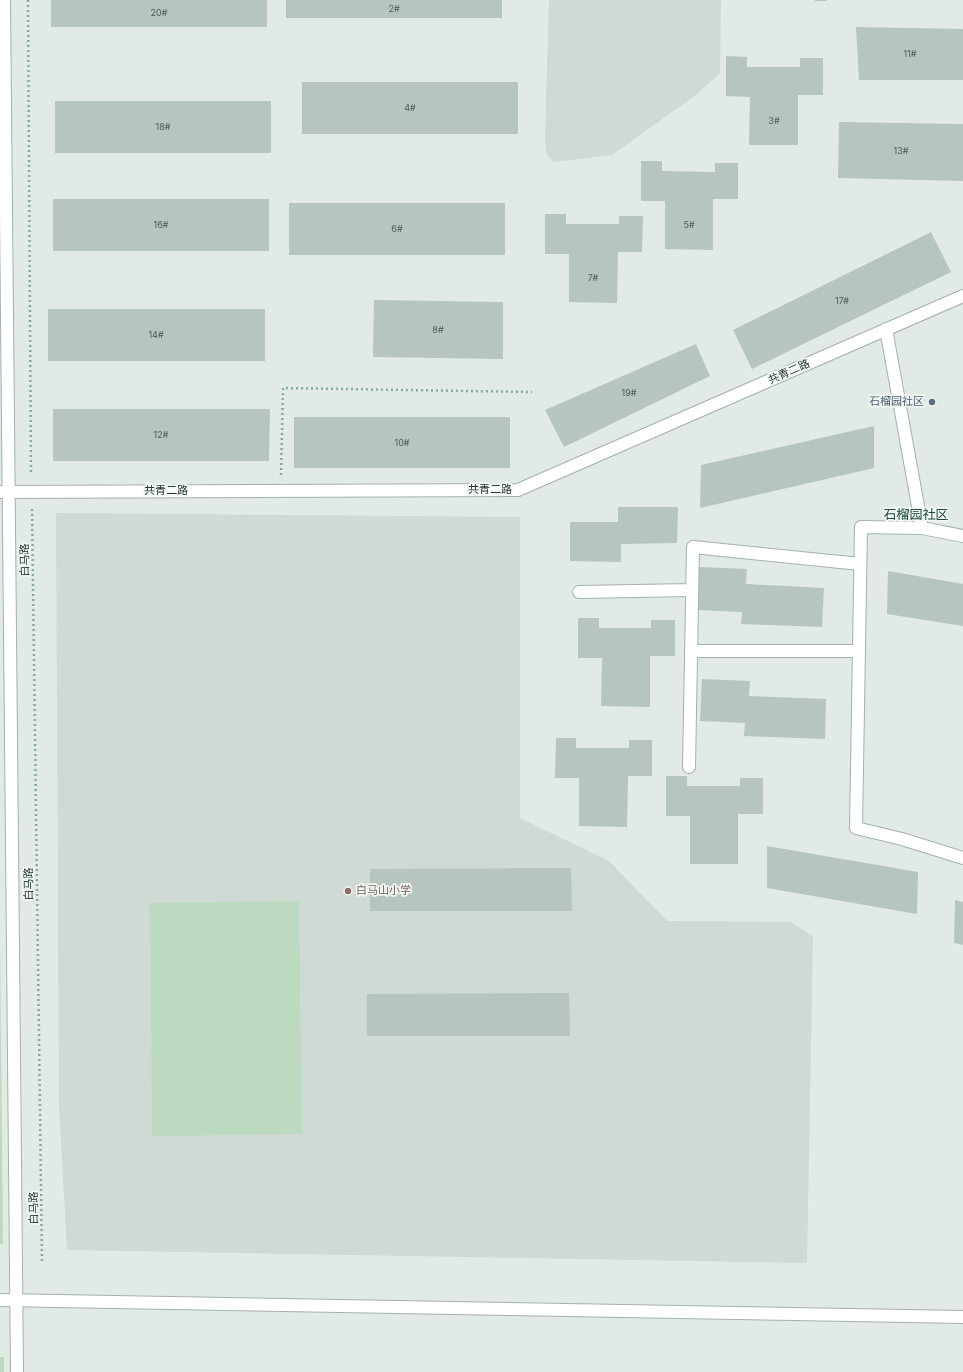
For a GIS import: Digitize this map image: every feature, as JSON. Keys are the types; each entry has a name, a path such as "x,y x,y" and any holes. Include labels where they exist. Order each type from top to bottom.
{"street":[{"path":"4,0 4,492 17,1372"},
{"name":"共青二路","path":"4,492 518,490 963,296"},
{"path":"886,329 922,528"},
{"path":"963,536 922,528 861,527 856,828 902,839 963,858"},
{"path":"689,767 693,547 860,564"},
{"path":"579,592 692,590"},
{"path":"691,651 859,651"},
{"path":"0,1300 963,1317"}],"path":[{"name":"白马路","path":"28,0 31,505 42,1262"},
{"path":"280,491 283,388 532,392"}],"shaded area":[{"path":"549,0 721,0 720,73 696,95 612,155 554,162 547,155 545,139"},
{"name":"白马山小学","path":"56,513 520,517 520,818 609,861 667,921 790,922 813,936 807,1263 67,1250 59,1107"}],"green space":[{"path":"299,901 302,1134 152,1136 150,903"},
{"path":"0,938 3,1244 0,1244"},
{"path":"0,1357 4,1357 4,1372 0,1372"}],"building":[{"path":"51,0 267,0 267,27 51,27"},
{"path":"286,0 502,0 502,18 286,18"},
{"path":"827,0 827,1 815,1"},
{"path":"856,27 963,29 963,80 859,80"},
{"path":"726,56 747,57 747,67 800,67 800,58 823,58 823,95 798,95 798,145 749,145 750,97 726,96"},
{"path":"302,82 518,82 518,134 302,134"},
{"path":"55,101 271,101 271,153 55,153"},
{"path":"839,122 963,124 963,181 838,178"},
{"path":"641,161 662,161 662,171 715,172 715,163 738,163 738,199 713,199 713,250 665,249 665,201 641,201"},
{"path":"53,199 269,199 269,251 53,251"},
{"path":"289,203 505,203 505,255 289,255"},
{"path":"545,214 566,214 566,224 619,224 619,216 643,216 642,252 618,252 617,303 569,302 569,254 545,254"},
{"path":"931,232 951,272 752,369 733,330"},
{"path":"374,300 503,302 503,359 373,357"},
{"path":"48,309 265,309 265,361 48,361"},
{"path":"696,344 710,376 564,447 545,410"},
{"path":"53,409 270,409 269,461 53,461"},
{"path":"294,417 510,417 510,468 294,468"},
{"path":"874,426 874,468 700,508 701,465"},
{"path":"618,507 678,507 677,543 621,544 621,562 570,561 570,522 618,522"},
{"path":"699,567 747,569 746,584 824,588 822,627 741,624 742,612 697,610"},
{"path":"888,571 963,584 963,626 887,614"},
{"path":"578,618 599,618 599,628 651,628 651,620 675,620 675,656 650,656 650,707 601,706 602,658 578,658"},
{"path":"702,679 750,681 749,696 826,699 825,739 744,736 745,723 700,721"},
{"path":"556,738 576,738 576,748 629,748 629,740 652,740 652,776 628,776 627,827 579,826 579,778 555,778"},
{"path":"666,776 687,776 687,786 740,786 740,778 763,778 763,814 738,814 738,864 690,864 690,816 666,816"},
{"path":"767,846 918,872 917,914 767,888"},
{"path":"571,868 572,911 370,911 370,869"},
{"path":"955,900 963,902 963,945 954,943"},
{"path":"569,993 570,1036 367,1036 367,994"}],"place":[{"name":"石榴园社区","path":"932,402"},
{"name":"白马山小学","path":"348,891"}],"district":[{"name":"石榴园社区","path":"916,515"}]}
